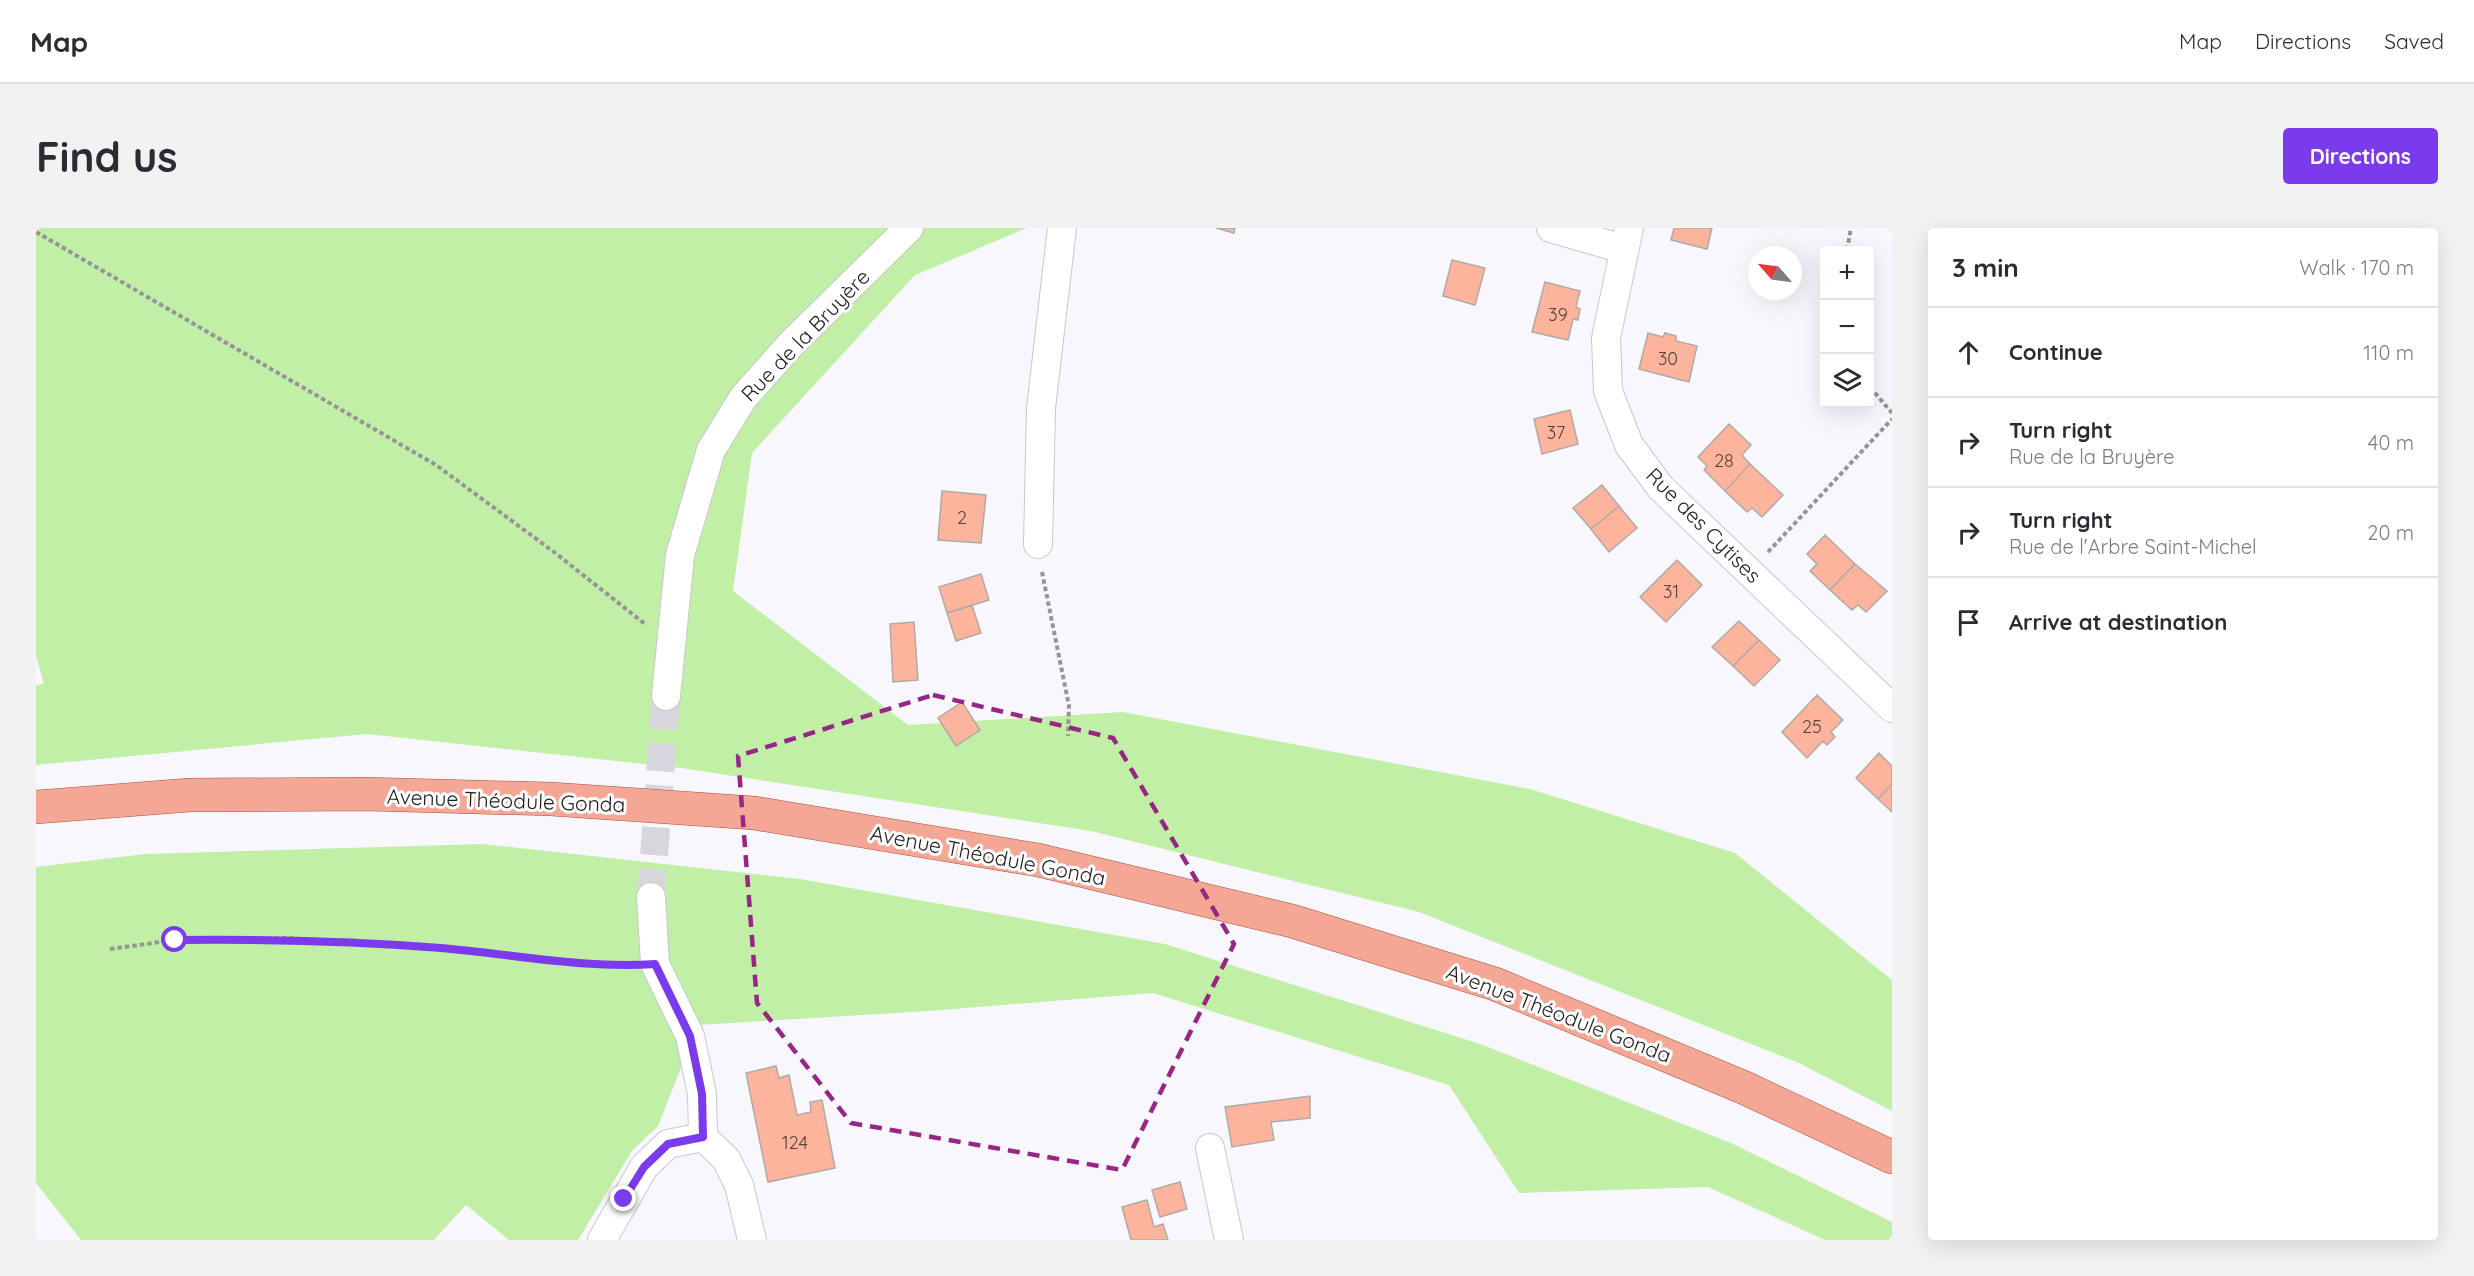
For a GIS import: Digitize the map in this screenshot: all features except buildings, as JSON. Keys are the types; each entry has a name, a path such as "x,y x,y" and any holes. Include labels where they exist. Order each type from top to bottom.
{"main road":[{"name":"Avenue Théodule Gonda","path":"36,807 190,795 366,794 551,799 754,813 1038,860 1292,921 1495,984 1745,1088 1892,1157"}],"street":[{"name":"Rue de la Bruyère","path":"666,696 680,555 711,450 743,398 784,352 909,228"},
{"path":"1038,544 1041,408 1062,228"},
{"path":"1551,228 1626,238"},
{"name":"Rue des Cytises","path":"1626,238 1606,338 1608,391 1629,445 1661,488 1892,708"},
{"path":"651,897 655,964 690,1036 702,1094 703,1137 726,1159 738,1185 752,1240"},
{"path":"602,1240 644,1167 668,1144 703,1137"},
{"path":"1210,1148 1229,1240"}],"path":[{"path":"1848,246 1851,228"},
{"path":"36,232 436,465 554,552 646,626 671,651"},
{"path":"1874,393 1892,413"},
{"path":"1750,572 1892,419"},
{"path":"1038,544 1069,706 1068,736"},
{"path":"110,949 175,940 288,938 441,948 618,966 655,964"}],"highlighted area":[{"path":"933,695 1113,738 1234,944 1122,1170 851,1123 757,1003 738,756"}],"green space":[{"path":"36,228 1027,228 915,275 752,453 733,591 908,725 1123,712 1530,789 1735,853 1892,980 1892,1111 1799,1063 1419,912 1091,831 681,768 367,734 36,765 36,685 44,684 36,656"},
{"path":"482,844 800,879 1165,944 1483,1045 1731,1143 1892,1222 1892,1240 1825,1240 1708,1187 1519,1193 1449,1085 1153,993 929,1011 698,1025 658,1126 632,1151 578,1240 509,1240 466,1205 434,1240 81,1240 36,1183 36,867 145,854"}],"tunnel":[{"path":"651,897 666,696"}],"route":[{"path":"175,940 288,938 441,948 618,966 655,964 690,1036 702,1094 703,1137 668,1144 644,1167 624,1199"}]}
